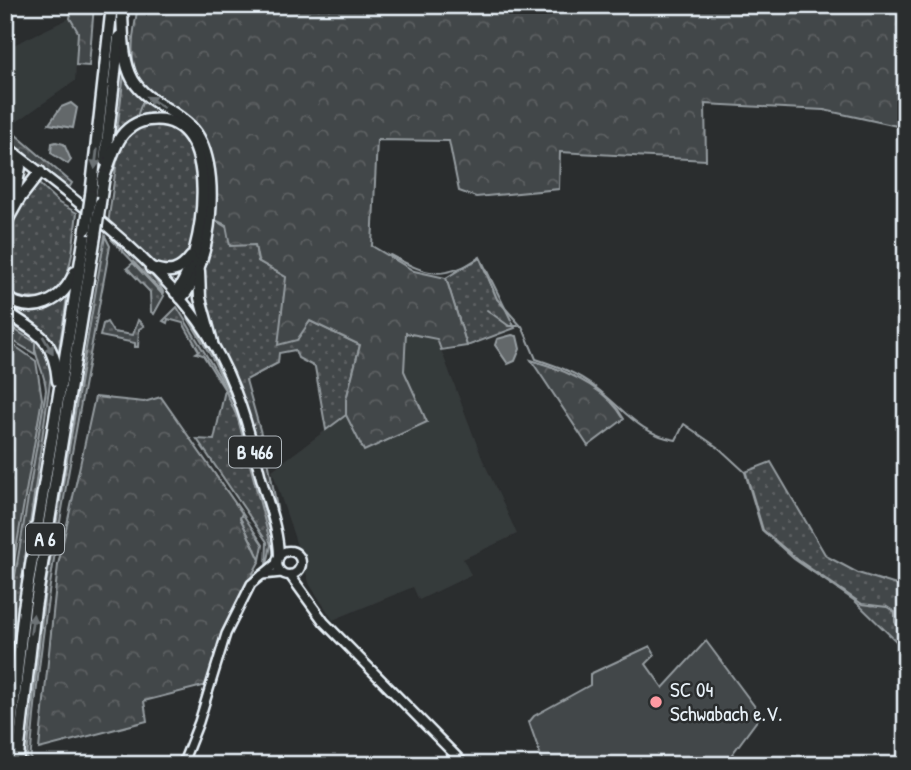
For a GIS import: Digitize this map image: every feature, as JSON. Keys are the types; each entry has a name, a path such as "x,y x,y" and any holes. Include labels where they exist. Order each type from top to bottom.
{"highway":[{"name":"A 6","path":"7,765 24,608 91,195 112,5"},
{"name":"A 6","path":"17,765 35,608 100,203 122,8"},
{"path":"122,8 127,60 134,82 147,98 191,127 207,154 212,192 199,267 200,298 212,342"},
{"path":"103,180 119,139 131,127 156,120 179,127 195,150 203,178 204,203 195,251 178,296"},
{"path":"6,146 20,167 15,195"},
{"path":"5,212 15,195 37,170"},
{"path":"5,224 37,170"},
{"path":"151,268 176,271 195,251"},
{"path":"5,298 24,306 50,303 65,291 82,255"},
{"path":"178,296 199,267"},
{"path":"5,311 37,331 48,342 55,358 60,398"}],"main road":[{"name":"B 466","path":"6,146 151,268 178,296 212,342 244,411 276,533 278,559"},
{"name":"B 466","path":"276,533 289,551"},
{"path":"290,573 301,560 289,551 278,559 324,622 383,685 465,765"}],"street":[{"path":"182,765 199,722 226,634 251,584 278,559"},
{"path":"261,575 290,573"}],"shaded area":[{"path":"70,18 78,32 75,81 8,128 5,125 5,49"},
{"path":"71,103 77,108 73,128 49,124 61,107"},
{"path":"52,143 64,144 71,160 68,164 51,153"},
{"path":"406,333 437,339 482,458 517,534 463,559 471,575 419,600 413,587 333,620 310,585 272,470 346,415 364,451 426,422 404,371"},
{"path":"517,336 520,349 515,361 508,364 495,345 497,339"}],"green space":[{"path":"73,5 94,5 89,66 76,65 78,32 70,18"},
{"path":"138,5 906,5 906,128 824,110 705,104 706,160 560,152 559,189 476,197 459,191 449,141 377,140 372,246 414,271 446,278 467,346 441,350 437,339 406,333 404,371 427,422 364,451 346,415 346,400 360,345 310,321 297,340 278,345 286,277 258,261 255,245 230,246 226,225 213,219 215,170 206,141 187,116 145,87 135,70 133,45"},
{"path":"124,74 130,85 178,117 204,148 192,272 201,157 180,130 165,118 146,121 116,139"},
{"path":"142,103 172,116 150,113 137,116"},
{"path":"151,122 172,129 187,141 195,156 199,175 197,216 188,255 171,269 155,264 108,224 118,152 131,134"},
{"path":"16,135 72,183 69,188 10,142"},
{"path":"37,182 59,203 77,213 71,261 60,287 50,295 35,299 16,296 14,299 5,291 5,231"},
{"path":"213,219 255,245 258,261 286,277 297,339 310,321 360,345 346,400 346,415 326,430 315,367 298,358 295,350 279,353 278,363 246,380 267,455 277,508 266,488 242,395 205,309 202,275"},
{"path":"105,236 110,246 52,569 30,765 26,765 45,590"},
{"path":"111,239 140,264 164,294"},
{"path":"480,257 515,328 467,346 446,278"},
{"path":"133,263 164,296 154,314 151,312 150,292 127,268"},
{"path":"68,291 58,356 43,331 5,308 5,300 12,304 59,300"},
{"path":"177,307 220,378 238,419 271,545 266,570 267,542 197,439 214,440 225,390 203,355 196,353 199,351 183,323 168,319 167,323 163,321"},
{"path":"183,310 214,355 235,399 273,542 234,404 214,361"},
{"path":"5,316 45,349 51,375 5,701 5,650 10,606 46,390 34,342 5,324"},
{"path":"138,320 144,326 139,329 138,347 135,347 135,343 100,336 103,324 107,322 113,332 133,335"},
{"path":"5,324 35,342 35,354 5,336"},
{"path":"5,339 36,361 42,399 5,613"},
{"path":"531,360 571,375 596,389 617,408 624,419 588,446"},
{"path":"95,397 144,402 161,397 242,513 240,518 260,560 238,602 207,685 144,701 147,721 39,749 58,565"},
{"path":"771,462 826,556 858,573 906,588 906,643 897,642 855,601 794,559 762,530 745,472"},
{"path":"242,513 263,545 260,560 240,518"},
{"name":"SC 04 Schwabach e.V.","path":"706,641 761,715 724,765 544,765 529,722 534,716 590,685 590,674 650,646 655,655 646,664 663,688"}],"waterway":[{"path":"390,255 414,267 435,273 455,270 480,258 497,299 521,326"},
{"path":"487,310 509,326 522,326 536,359 582,378 652,432 676,440 684,424 720,449 746,473 763,530 798,560 862,604 887,607 895,612 895,622 903,636"}],"place":[{"name":"SC 04 Schwabach e.V.","path":"656,702"}]}
